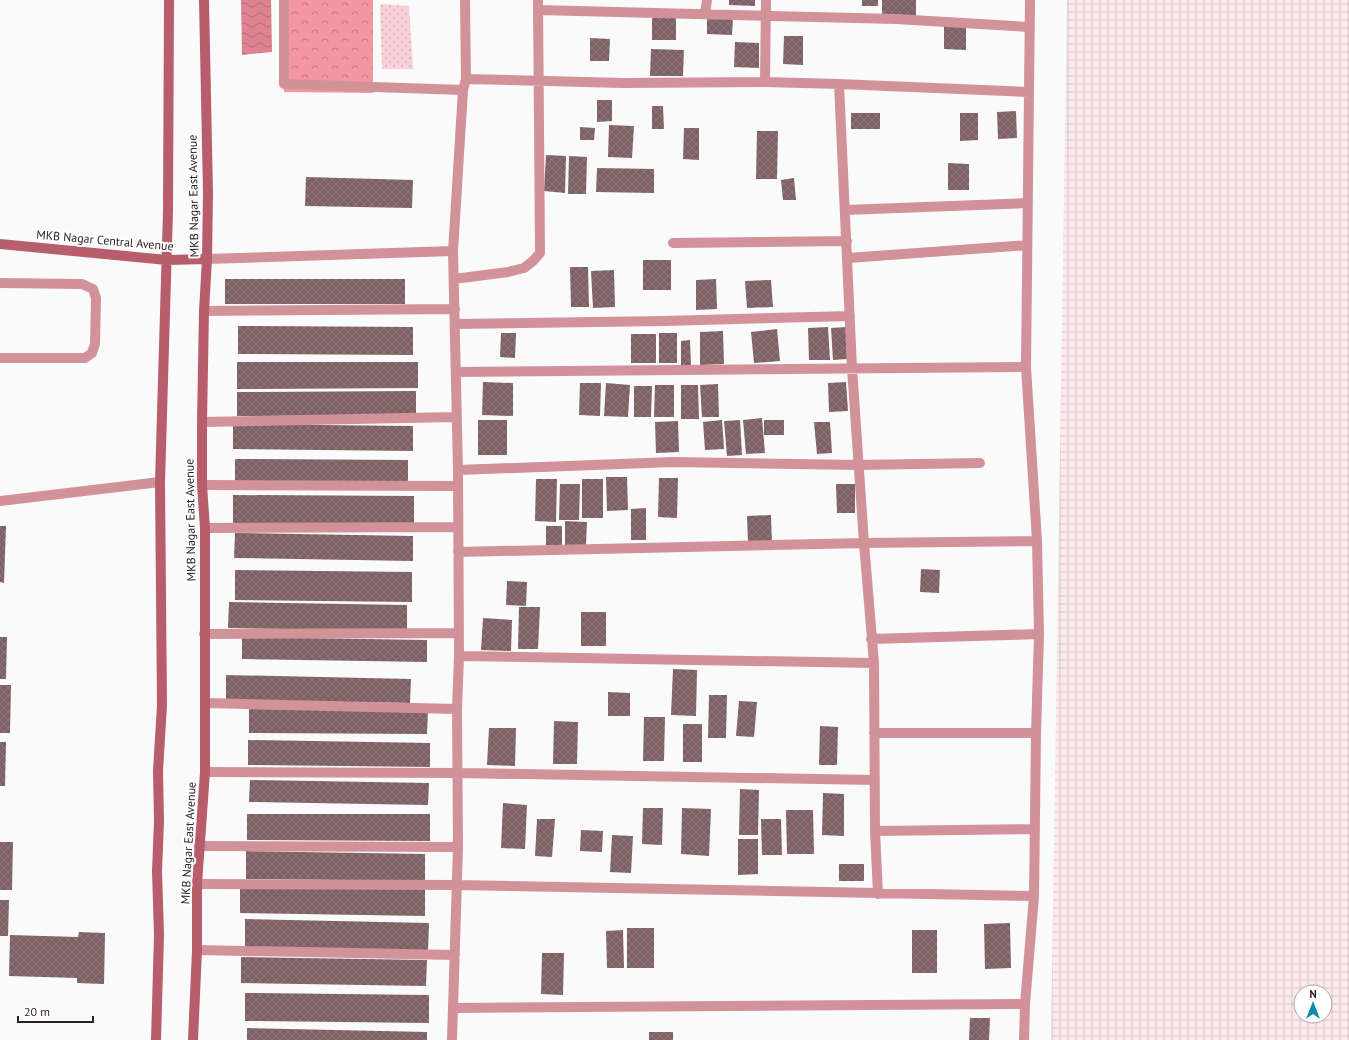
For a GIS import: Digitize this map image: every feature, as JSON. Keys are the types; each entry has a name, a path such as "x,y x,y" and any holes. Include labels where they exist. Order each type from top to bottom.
{"main road":[{"path":"156,1040 159,936 157,871 159,821 158,771 162,705 160,482 167,260 169,0"},
{"name":"MKB Nagar East Avenue","path":"193,1040 197,950 197,884 205,772 205,528 202,485 202,422 208,192 204,0"},
{"name":"MKB Nagar Central Avenue","path":"0,244 167,260 207,259"}],"street":[{"path":"284,0 284,84 463,90"},
{"path":"452,1040 458,846 457,709 459,656 458,470 453,251 463,90 466,79 465,0"},
{"path":"705,14 707,0"},
{"path":"765,82 766,0"},
{"path":"1024,1040 1025,1004 1034,896 1039,634 1038,541 1026,367 1030,0"},
{"path":"454,279 508,272 524,268 540,253 538,5 766,17 896,19 1030,27"},
{"path":"466,79 623,83 765,82 1029,92"},
{"path":"839,84 852,368 871,640 874,663 874,780 878,894"},
{"path":"845,210 1028,203"},
{"path":"673,243 847,241"},
{"path":"848,258 1027,245"},
{"path":"207,259 453,251"},
{"path":"0,283 82,284 93,289 96,298 95,344 92,353 85,358 0,358"},
{"path":"204,311 455,309"},
{"path":"455,324 664,321 850,316"},
{"path":"456,372 1026,367"},
{"path":"202,422 456,417"},
{"path":"458,470 673,462 858,465 980,463"},
{"path":"0,502 160,482"},
{"path":"202,485 458,486"},
{"path":"205,528 458,527"},
{"path":"458,552 864,543 1038,541"},
{"path":"204,634 459,633"},
{"path":"871,640 1039,634"},
{"path":"459,656 874,663"},
{"path":"205,703 457,709"},
{"path":"874,733 1036,733"},
{"path":"205,772 458,773 874,780"},
{"path":"875,831 1035,829"},
{"path":"199,846 458,846"},
{"path":"197,884 457,885 1034,896"},
{"path":"197,950 455,955"},
{"path":"454,1008 1025,1004"}],"shaded area":[{"path":"1067,0 1349,0 1349,1040 1051,1040"},
{"path":"380,4 409,6 413,69 382,69"}],"green space":[{"path":"285,0 373,0 373,93 284,92"}],"water":[{"path":"241,0 271,0 272,52 242,55"}],"building":[{"path":"729,0 755,0 755,6 729,5"},
{"path":"862,0 878,0 878,6 862,6"},
{"path":"882,0 916,0 916,17 882,16"},
{"path":"652,18 676,18 676,40 652,40"},
{"path":"707,18 733,18 732,35 707,34"},
{"path":"944,25 966,25 966,50 944,49"},
{"path":"784,36 803,36 803,65 783,64"},
{"path":"590,38 610,39 609,61 590,61"},
{"path":"735,42 759,43 759,68 734,67"},
{"path":"651,49 684,50 683,76 650,76"},
{"path":"597,100 612,100 612,121 597,122"},
{"path":"652,106 663,106 664,129 652,129"},
{"path":"1016,111 1017,138 998,139 997,112"},
{"path":"851,113 880,113 880,129 851,129"},
{"path":"960,113 978,113 978,140 960,141"},
{"path":"609,125 634,126 632,158 608,157"},
{"path":"580,127 595,128 594,140 580,140"},
{"path":"684,128 699,128 699,160 683,159"},
{"path":"757,131 778,131 777,179 756,179"},
{"path":"546,155 566,156 565,193 544,191"},
{"path":"569,156 587,157 586,194 568,194"},
{"path":"948,163 969,164 969,190 948,190"},
{"path":"597,168 654,169 654,193 596,192"},
{"path":"306,177 413,180 412,208 305,206"},
{"path":"794,178 796,200 783,200 781,180"},
{"path":"643,260 671,260 671,290 643,290"},
{"path":"570,267 588,267 589,307 571,307"},
{"path":"614,270 615,307 593,308 591,271"},
{"path":"225,279 405,279 405,304 225,304"},
{"path":"716,279 717,309 696,310 696,280"},
{"path":"771,280 773,307 747,308 745,281"},
{"path":"238,326 413,327 413,355 238,354"},
{"path":"828,327 830,360 809,360 808,328"},
{"path":"846,327 847,359 833,360 831,328"},
{"path":"777,329 780,361 754,363 751,332"},
{"path":"723,331 724,364 700,365 700,332"},
{"path":"501,333 516,333 515,358 500,357"},
{"path":"659,333 677,333 677,363 659,363"},
{"path":"631,334 656,334 656,363 631,363"},
{"path":"690,340 691,365 681,365 681,341"},
{"path":"237,362 418,362 418,388 237,389"},
{"path":"483,382 513,383 513,416 482,415"},
{"path":"846,382 848,411 829,412 828,383"},
{"path":"580,383 601,383 600,416 579,415"},
{"path":"606,383 630,385 628,417 604,416"},
{"path":"718,384 719,417 702,417 700,385"},
{"path":"655,385 674,385 674,417 654,417"},
{"path":"681,385 698,385 699,419 681,419"},
{"path":"634,386 652,386 651,417 634,417"},
{"path":"416,391 416,415 237,416 237,392"},
{"path":"762,418 765,453 746,454 743,420"},
{"path":"478,420 507,420 507,455 478,455"},
{"path":"722,420 724,449 705,450 703,422"},
{"path":"740,420 742,455 727,456 724,421"},
{"path":"764,420 784,420 784,435 764,435"},
{"path":"678,421 679,452 656,453 655,422"},
{"path":"814,422 830,422 832,453 817,454"},
{"path":"233,424 413,426 413,451 233,449"},
{"path":"235,459 408,460 408,484 235,483"},
{"path":"606,477 627,477 628,510 607,511"},
{"path":"659,478 678,478 677,518 658,517"},
{"path":"536,479 557,479 556,522 535,521"},
{"path":"582,479 603,479 603,518 582,518"},
{"path":"560,484 580,484 579,520 559,520"},
{"path":"836,484 855,484 855,513 837,513"},
{"path":"233,495 414,496 414,526 233,524"},
{"path":"646,508 646,540 631,540 631,509"},
{"path":"771,515 772,543 748,543 747,516"},
{"path":"565,521 587,522 586,545 565,545"},
{"path":"0,526 6,526 4,583 0,582"},
{"path":"546,526 562,526 562,545 546,545"},
{"path":"235,533 413,536 413,561 234,558"},
{"path":"921,569 940,570 939,593 920,592"},
{"path":"235,570 412,572 412,602 235,600"},
{"path":"507,581 527,582 526,606 506,605"},
{"path":"229,602 407,605 407,631 228,628"},
{"path":"519,607 540,607 538,649 518,649"},
{"path":"581,612 606,612 606,646 581,646"},
{"path":"483,618 512,620 511,651 481,650"},
{"path":"0,637 7,637 6,679 0,679"},
{"path":"242,637 427,640 427,662 242,659"},
{"path":"673,669 697,670 696,716 671,715"},
{"path":"226,675 411,679 410,703 226,700"},
{"path":"0,685 11,685 10,733 0,733"},
{"path":"608,692 630,693 630,716 608,716"},
{"path":"709,695 727,695 726,738 708,738"},
{"path":"739,701 757,702 754,737 736,736"},
{"path":"249,709 428,711 427,734 249,733"},
{"path":"644,717 665,717 664,761 643,761"},
{"path":"554,721 578,722 577,764 553,764"},
{"path":"683,724 702,724 702,762 683,762"},
{"path":"820,726 838,727 837,765 819,765"},
{"path":"489,728 516,728 515,766 487,765"},
{"path":"248,740 430,743 430,767 248,765"},
{"path":"0,742 6,742 5,786 0,786"},
{"path":"250,780 429,783 428,805 249,802"},
{"path":"740,789 759,790 758,835 739,835"},
{"path":"823,793 844,794 844,836 822,835"},
{"path":"503,803 527,805 525,849 501,848"},
{"path":"643,808 663,808 662,845 642,844"},
{"path":"682,808 711,809 709,856 681,854"},
{"path":"786,810 813,810 814,854 787,854"},
{"path":"247,814 430,814 430,841 247,840"},
{"path":"537,819 555,819 552,857 535,856"},
{"path":"761,819 781,819 782,855 762,855"},
{"path":"581,830 603,831 602,852 580,851"},
{"path":"612,835 633,836 631,873 610,872"},
{"path":"738,839 758,839 758,874 738,875"},
{"path":"0,842 13,842 12,890 0,890"},
{"path":"246,851 425,854 425,881 246,879"},
{"path":"839,864 864,864 864,881 839,881"},
{"path":"240,887 425,889 425,916 240,913"},
{"path":"0,900 9,900 8,936 0,936"},
{"path":"245,919 429,923 428,951 245,947"},
{"path":"1010,923 1011,968 985,969 984,924"},
{"path":"627,928 654,928 654,968 627,968"},
{"path":"623,930 624,968 607,968 606,931"},
{"path":"912,930 937,930 937,973 912,973"},
{"path":"79,932 105,933 104,984 77,983 77,978 9,976 10,935 78,937"},
{"path":"542,953 564,953 563,995 541,994"},
{"path":"241,957 427,960 426,986 241,983"},
{"path":"245,993 429,995 429,1023 245,1021"},
{"path":"970,1018 990,1018 989,1040 969,1040"},
{"path":"247,1028 427,1032 427,1040 247,1040"},
{"path":"649,1032 673,1032 673,1040 649,1040"}]}
